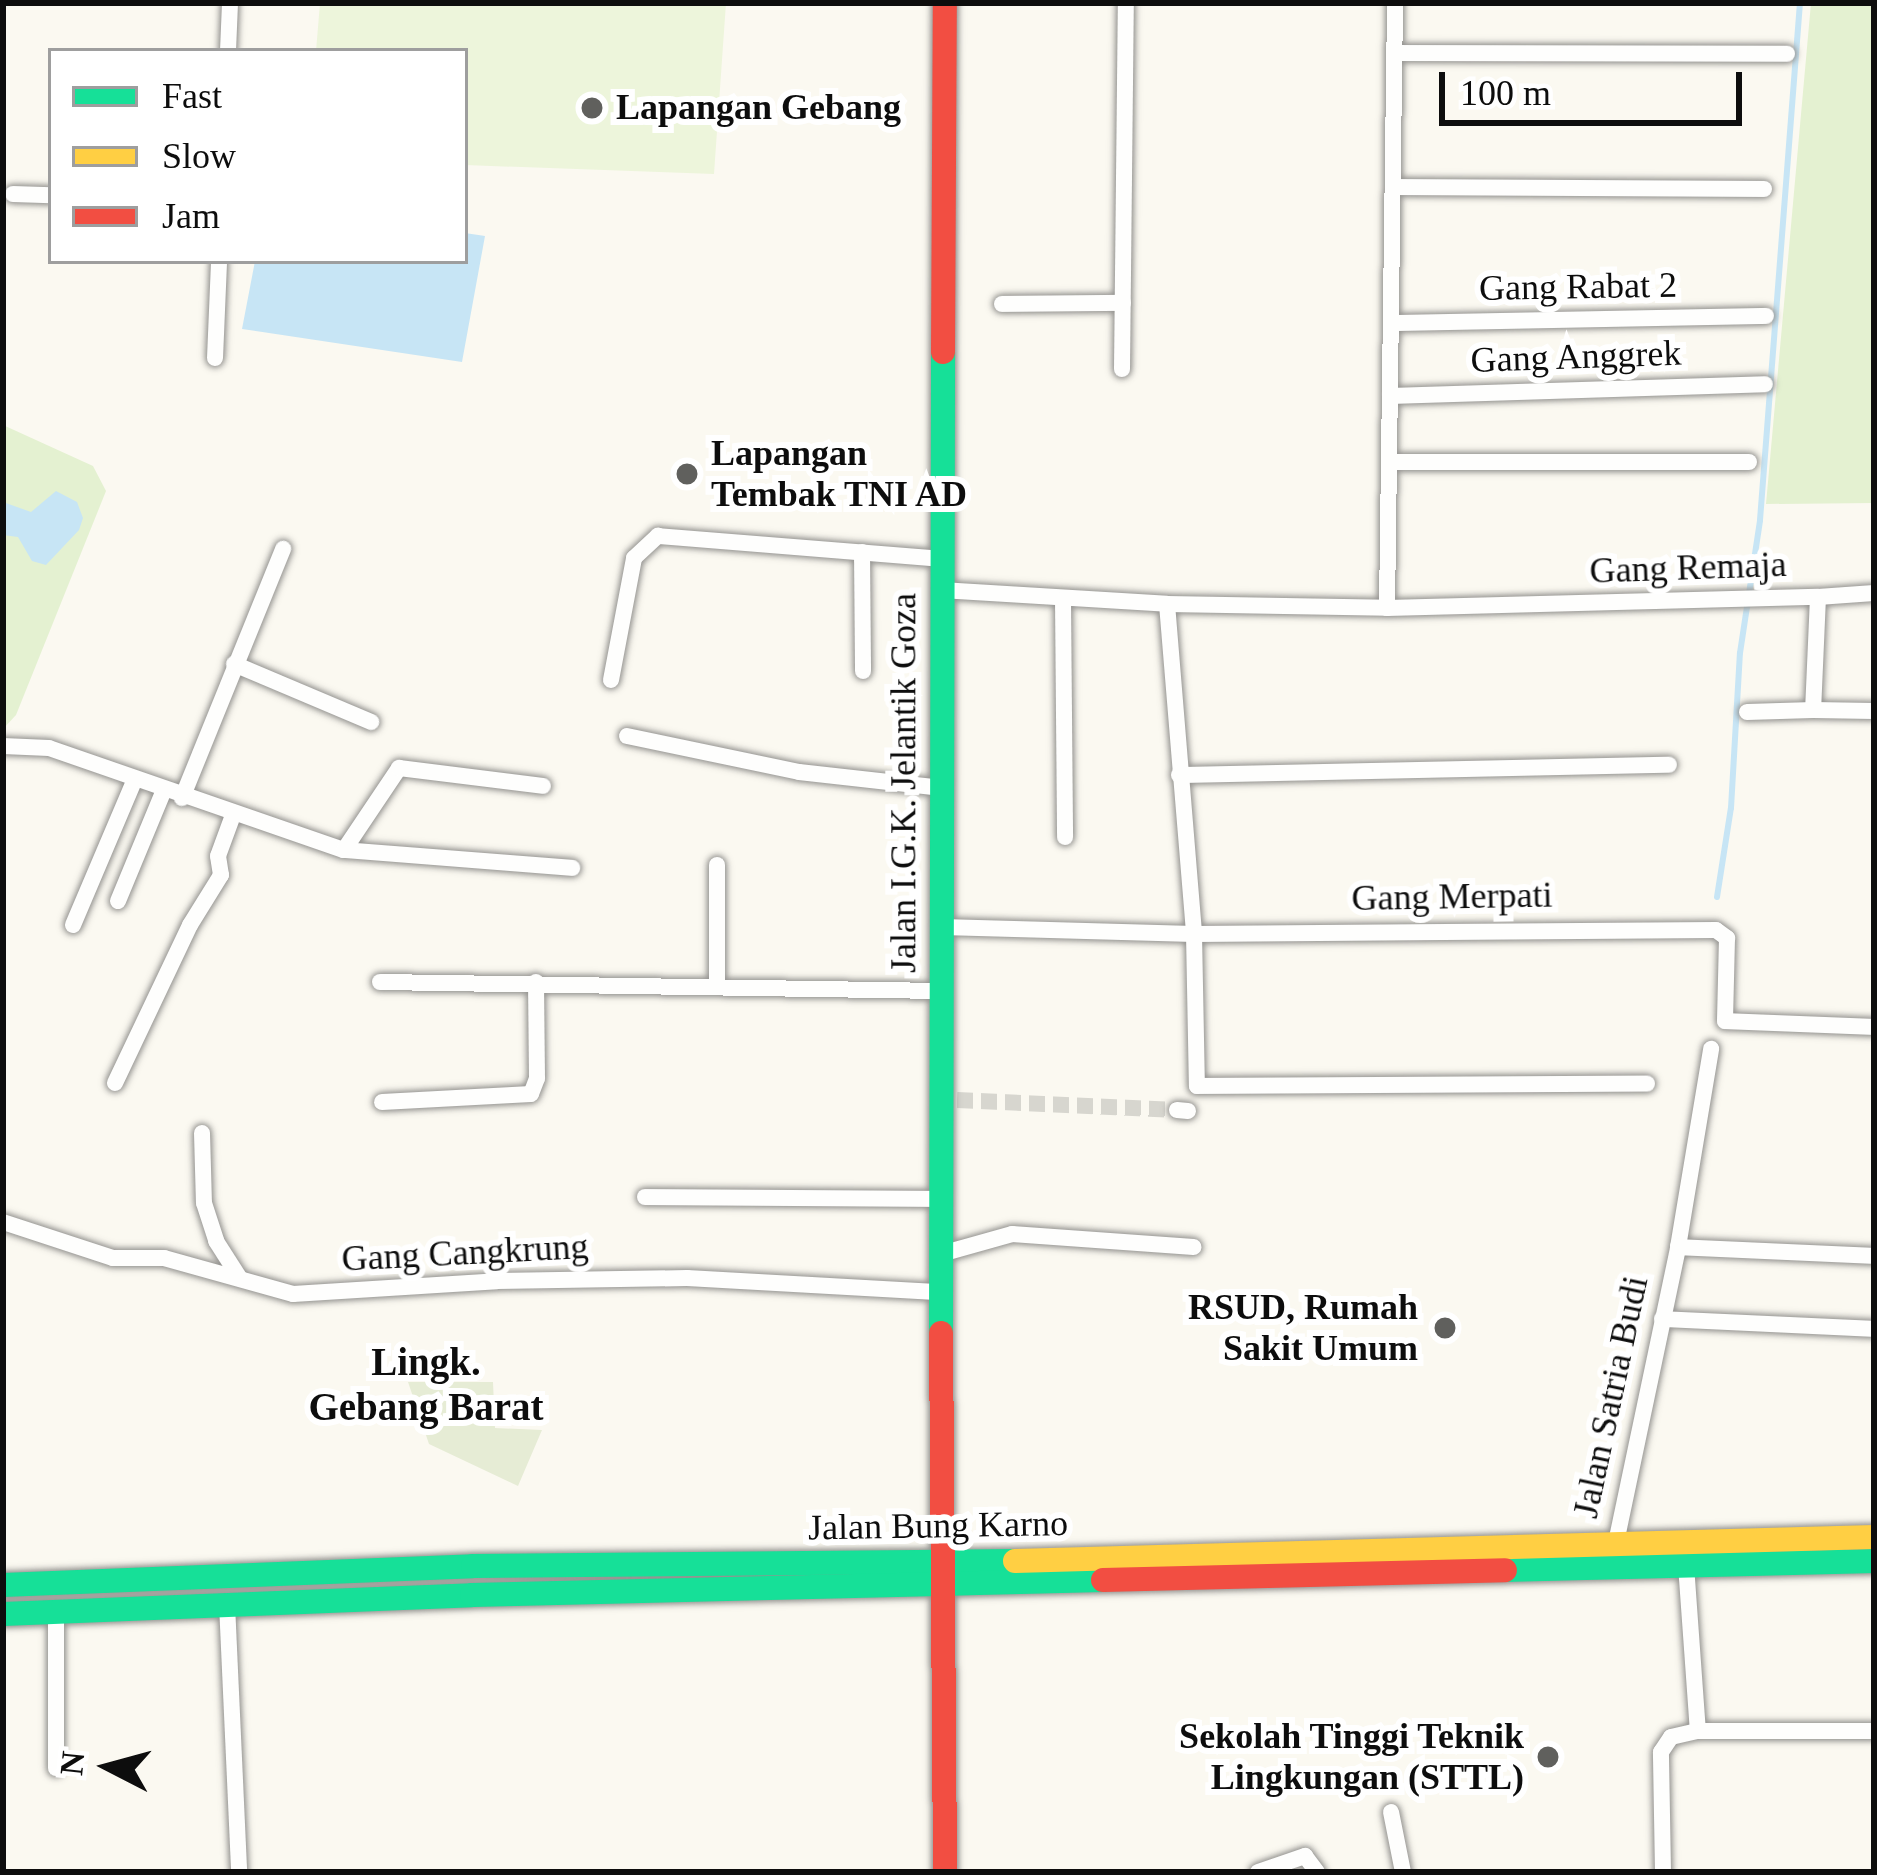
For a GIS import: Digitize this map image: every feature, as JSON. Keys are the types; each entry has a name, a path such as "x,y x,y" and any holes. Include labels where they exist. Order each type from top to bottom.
{"main road":[{"name":"Jalan I.G.K. Jelantik Goza","path":"945,3 939,991 950,1100 941,1199 945,1872"},
{"name":"Jalan Bung Karno","path":"3,1585 438,1568 942,1574 1614,1554 1874,1537"},
{"path":"1614,1554 1686,1564 1874,1562"},
{"path":"438,1568 439,1597"},
{"path":"3,1613 942,1574"}],"street":[{"path":"228,48 230,3"},
{"path":"1122,369 1126,3"},
{"path":"1387,608 1395,3"},
{"path":"1396,53 1787,54"},
{"path":"1396,187 1763,188"},
{"path":"13,194 48,195"},
{"path":"215,358 219,264"},
{"path":"1002,304 1123,303"},
{"name":"Gang Rabat 2","path":"1392,323 1766,316"},
{"name":"Gang Anggrek","path":"1390,396 1765,384"},
{"path":"1392,462 1749,462"},
{"path":"611,680 634,558 658,536 941,559"},
{"path":"182,798 283,549"},
{"path":"862,552 863,671"},
{"name":"Gang Remaja","path":"941,590 1167,604 1387,608 1818,597 1813,710"},
{"path":"1818,597 1874,593"},
{"path":"1063,599 1065,837"},
{"path":"1167,604 1194,934 1197,1087 1647,1084"},
{"path":"234,664 370,722"},
{"path":"1747,712 1874,710"},
{"path":"627,736 799,772 942,788"},
{"path":"3,746 49,748 331,846 572,868"},
{"path":"1179,775 1669,765"},
{"path":"331,846 399,768 543,786"},
{"path":"73,926 135,779"},
{"path":"118,902 164,790"},
{"path":"115,1084 190,926 221,875 218,856 233,815"},
{"path":"717,865 717,987"},
{"name":"Gang Merpati","path":"942,928 1194,934 1716,929 1727,938 1726,1021 1874,1027"},
{"path":"380,982 939,991"},
{"path":"382,1102 531,1094 537,1078 536,982"},
{"path":"1678,1247 1711,1049"},
{"path":"202,1133 204,1203 216,1241 239,1277"},
{"path":"645,1197 941,1199"},
{"name":"Gang Cangkrung","path":"3,1222 113,1258 145,1254 293,1294 497,1281 687,1278 941,1292"},
{"path":"941,1254 1012,1234 1194,1247"},
{"name":"Jalan Satria Budi","path":"1614,1554 1678,1247 1874,1256"},
{"path":"1663,1319 1874,1329"},
{"path":"1686,1564 1698,1731"},
{"path":"227,1604 238,1872"},
{"path":"56,1611 56,1768"},
{"path":"1663,1872 1661,1752 1671,1737 1698,1731 1874,1731"},
{"path":"1391,1812 1403,1872"},
{"path":"1258,1872 1305,1856 1317,1872"}],"green space":[{"name":"Lapangan Gebang","path":"320,3 726,3 714,174 468,165 468,48 316,48"},
{"path":"1811,3 1874,3 1874,503 1766,504"},
{"path":"3,425 93,466 106,491 16,715 3,729"},
{"path":"408,1382 493,1382 495,1428 542,1430 518,1486 429,1444"}],"water":[{"path":"468,233 485,236 462,362 242,329 254,264 468,264"},
{"path":"56,491 77,502 83,518 79,530 46,565 32,561 18,537 3,535 3,502 31,512"}],"waterway":[{"path":"1717,897 1731,808 1740,653 1760,520 1800,3"}],"tunnel":[{"path":"957,1100 1177,1110"}],"traffic: fast":[{"path":"941,1333 943,352"},
{"path":"3,1585 473,1566 1015,1561"},
{"path":"1505,1570 1874,1561"},
{"path":"3,1614 472,1595 1103,1580"}],"traffic: slow":[{"path":"1015,1561 1874,1537"}],"traffic: jam":[{"path":"943,352 945,3"},
{"path":"941,1333 945,1872"},
{"path":"1103,1580 1505,1570"}],"place":[{"name":"Lapangan Gebang","path":"592,108"},
{"name":"Lapangan Tembak TNI AD","path":"687,474"},
{"name":"RSUD, Rumah Sakit Umum","path":"1445,1328"},
{"name":"Sekolah Tinggi Teknik Lingkungan (STTL)","path":"1548,1757"}],"district":[{"name":"Lingk. Gebang Barat","path":"426,1386"}]}
